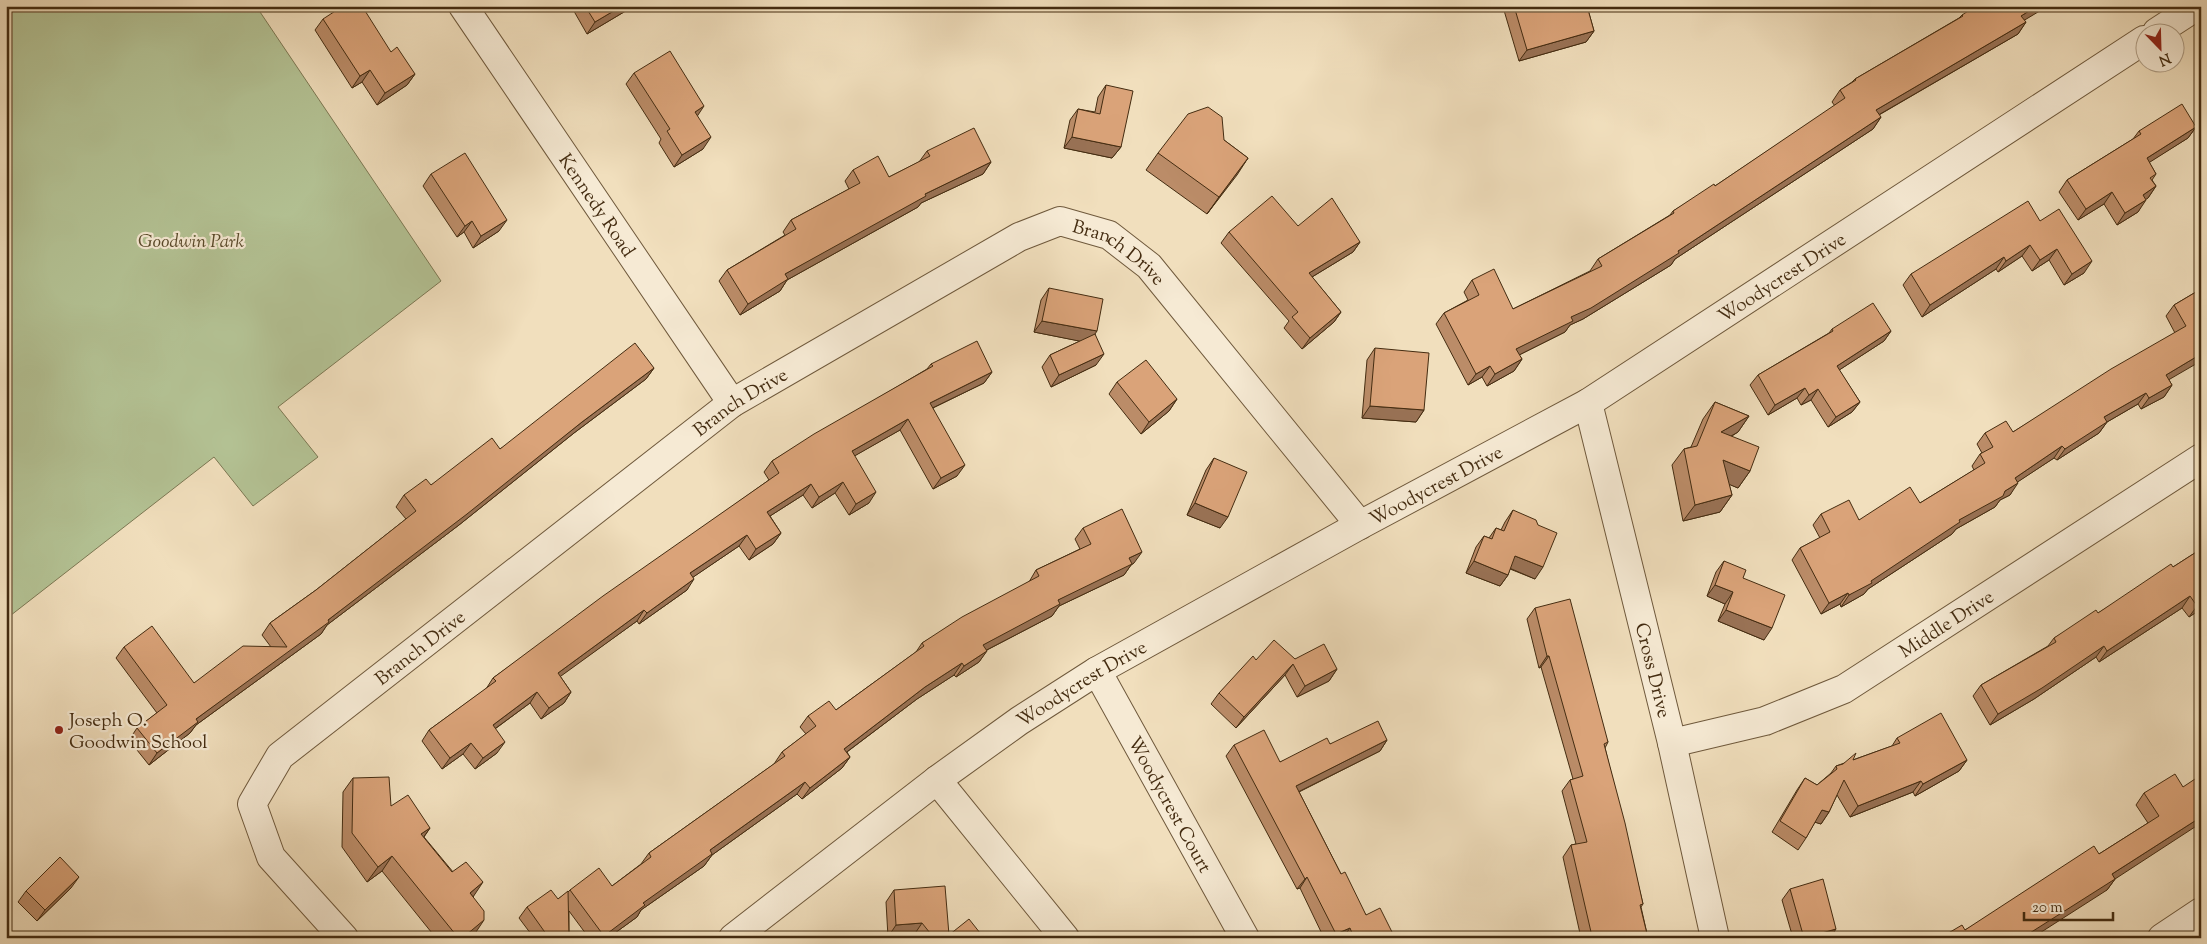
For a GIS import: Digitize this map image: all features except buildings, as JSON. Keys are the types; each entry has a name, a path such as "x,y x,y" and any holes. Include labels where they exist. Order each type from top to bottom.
{"street":[{"name":"Kennedy Road","path":"464,6 732,402"},
{"path":"2172,22 2197,6"},
{"name":"Woodycrest Drive","path":"733,938 937,780 1019,721 1097,671 1360,525 1588,403 2134,47"},
{"name":"Branch Drive","path":"344,938 271,857 267,848 252,804 280,756 732,402 1019,237 1060,221 1109,234 1149,266 1360,525"},
{"name":"Cross Drive","path":"1588,403 1672,744 1714,938"},
{"name":"Middle Drive","path":"1672,744 1764,721 1844,689 2201,458"},
{"name":"Woodycrest Court","path":"1097,671 1245,938"},
{"path":"937,780 1065,938"},
{"path":"2162,938 2201,912"}],"green space":[{"name":"Goodwin Park","path":"6,6 256,6 441,281 278,407 318,457 253,506 214,457 6,619"}],"place":[{"name":"Joseph O. Goodwin School","path":"59,730"}]}
